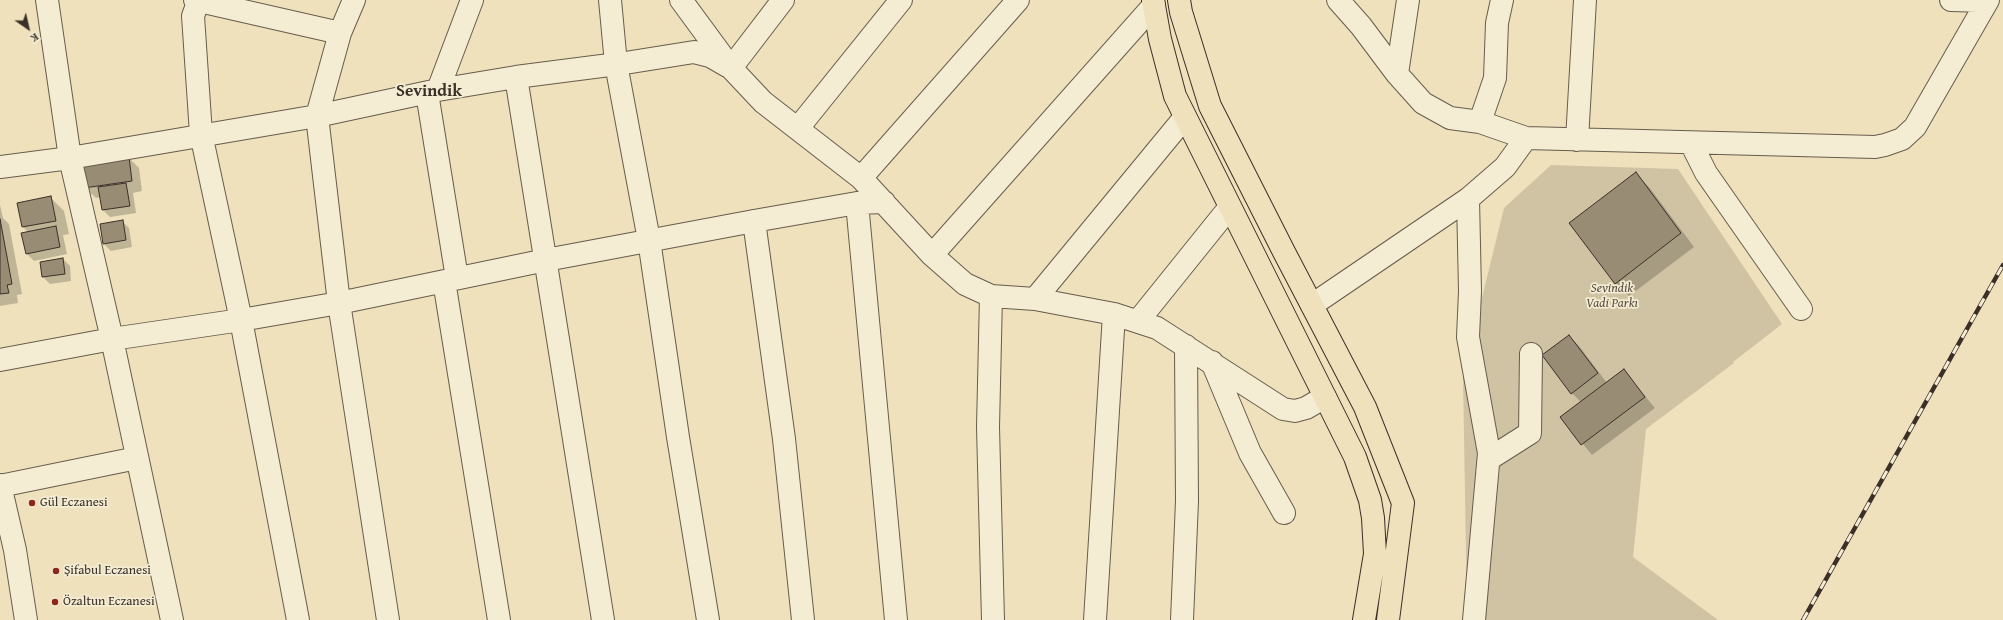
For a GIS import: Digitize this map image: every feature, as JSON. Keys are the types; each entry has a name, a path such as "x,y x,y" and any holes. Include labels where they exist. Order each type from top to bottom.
{"main road":[{"path":"1179,0 1210,106 1365,407 1403,503 1388,620"},
{"path":"1154,3 1160,39 1175,96 1229,208 1355,457 1371,506 1374,554 1364,620"}],"street":[{"path":"47,0 70,158 112,339 172,620"},
{"path":"298,620 241,320 201,134 193,16 197,0 340,33"},
{"path":"354,0 340,33 317,116 339,303 388,620"},
{"path":"472,0 432,91 450,280 499,620"},
{"path":"610,0 616,64 649,240 678,437 708,620"},
{"path":"681,0 731,68 763,102 862,178 932,255 964,284 991,296 1035,299 1114,314 1157,328 1283,409 1295,411 1306,408 1325,397"},
{"path":"731,68 783,0"},
{"path":"798,128 901,0"},
{"path":"862,178 1018,0"},
{"path":"1338,0 1361,26 1397,74 1423,103 1450,118 1480,122 1526,138 1875,147 1898,140 1909,133 1920,120 1987,1 1951,0"},
{"path":"1397,74 1408,0"},
{"path":"1480,122 1495,78 1497,23 1502,0"},
{"path":"1577,140 1585,0"},
{"path":"932,255 1154,3"},
{"path":"0,166 70,158 201,134 317,116 432,91 694,52 710,56 731,68"},
{"path":"516,78 603,620"},
{"path":"1035,299 1185,117"},
{"path":"1312,305 1468,199 1505,167 1526,138"},
{"path":"1690,143 1706,173 1801,309"},
{"path":"1468,199 1470,291 1468,336 1489,453 1474,620"},
{"path":"0,360 112,339 241,320 339,303 546,260 754,221 857,203 884,202"},
{"path":"857,203 896,620"},
{"path":"1138,321 1229,208"},
{"path":"754,221 784,439 803,620"},
{"path":"991,296 988,427 993,620"},
{"path":"1095,620 1114,314"},
{"path":"1182,620 1187,501 1186,346"},
{"path":"1489,459 1530,433 1531,354"},
{"path":"1212,362 1250,453 1284,513"},
{"path":"26,620 15,550 0,485 138,458"}],"green space":[{"name":"Sevindik Vadi Parkı","path":"1551,165 1678,169 1782,324 1733,362 1734,363 1646,429 1633,557 1718,620 1461,620 1467,615 1463,375 1504,208"}],"building":[{"path":"129,157 132,181 84,188 81,164"},
{"path":"1636,172 1681,233 1615,284 1569,223"},
{"path":"126,183 130,206 102,210 98,187"},
{"path":"51,196 56,221 22,227 17,203"},
{"path":"0,219 12,284 7,285 9,293 0,294"},
{"path":"123,220 126,240 103,244 100,224"},
{"path":"56,226 60,247 26,254 21,233"},
{"path":"63,258 65,274 42,277 40,262"},
{"path":"1569,335 1598,373 1571,394 1542,355"},
{"path":"1624,369 1645,397 1581,445 1560,417"}],"railway":[{"path":"1803,620 2003,265"}],"place":[{"name":"Gül Eczanesi","path":"32,503"},
{"name":"Şifabul Eczanesi","path":"56,571"},
{"name":"Özaltun Eczanesi","path":"55,602"}],"district":[{"name":"Sevindik","path":"429,92"}]}
